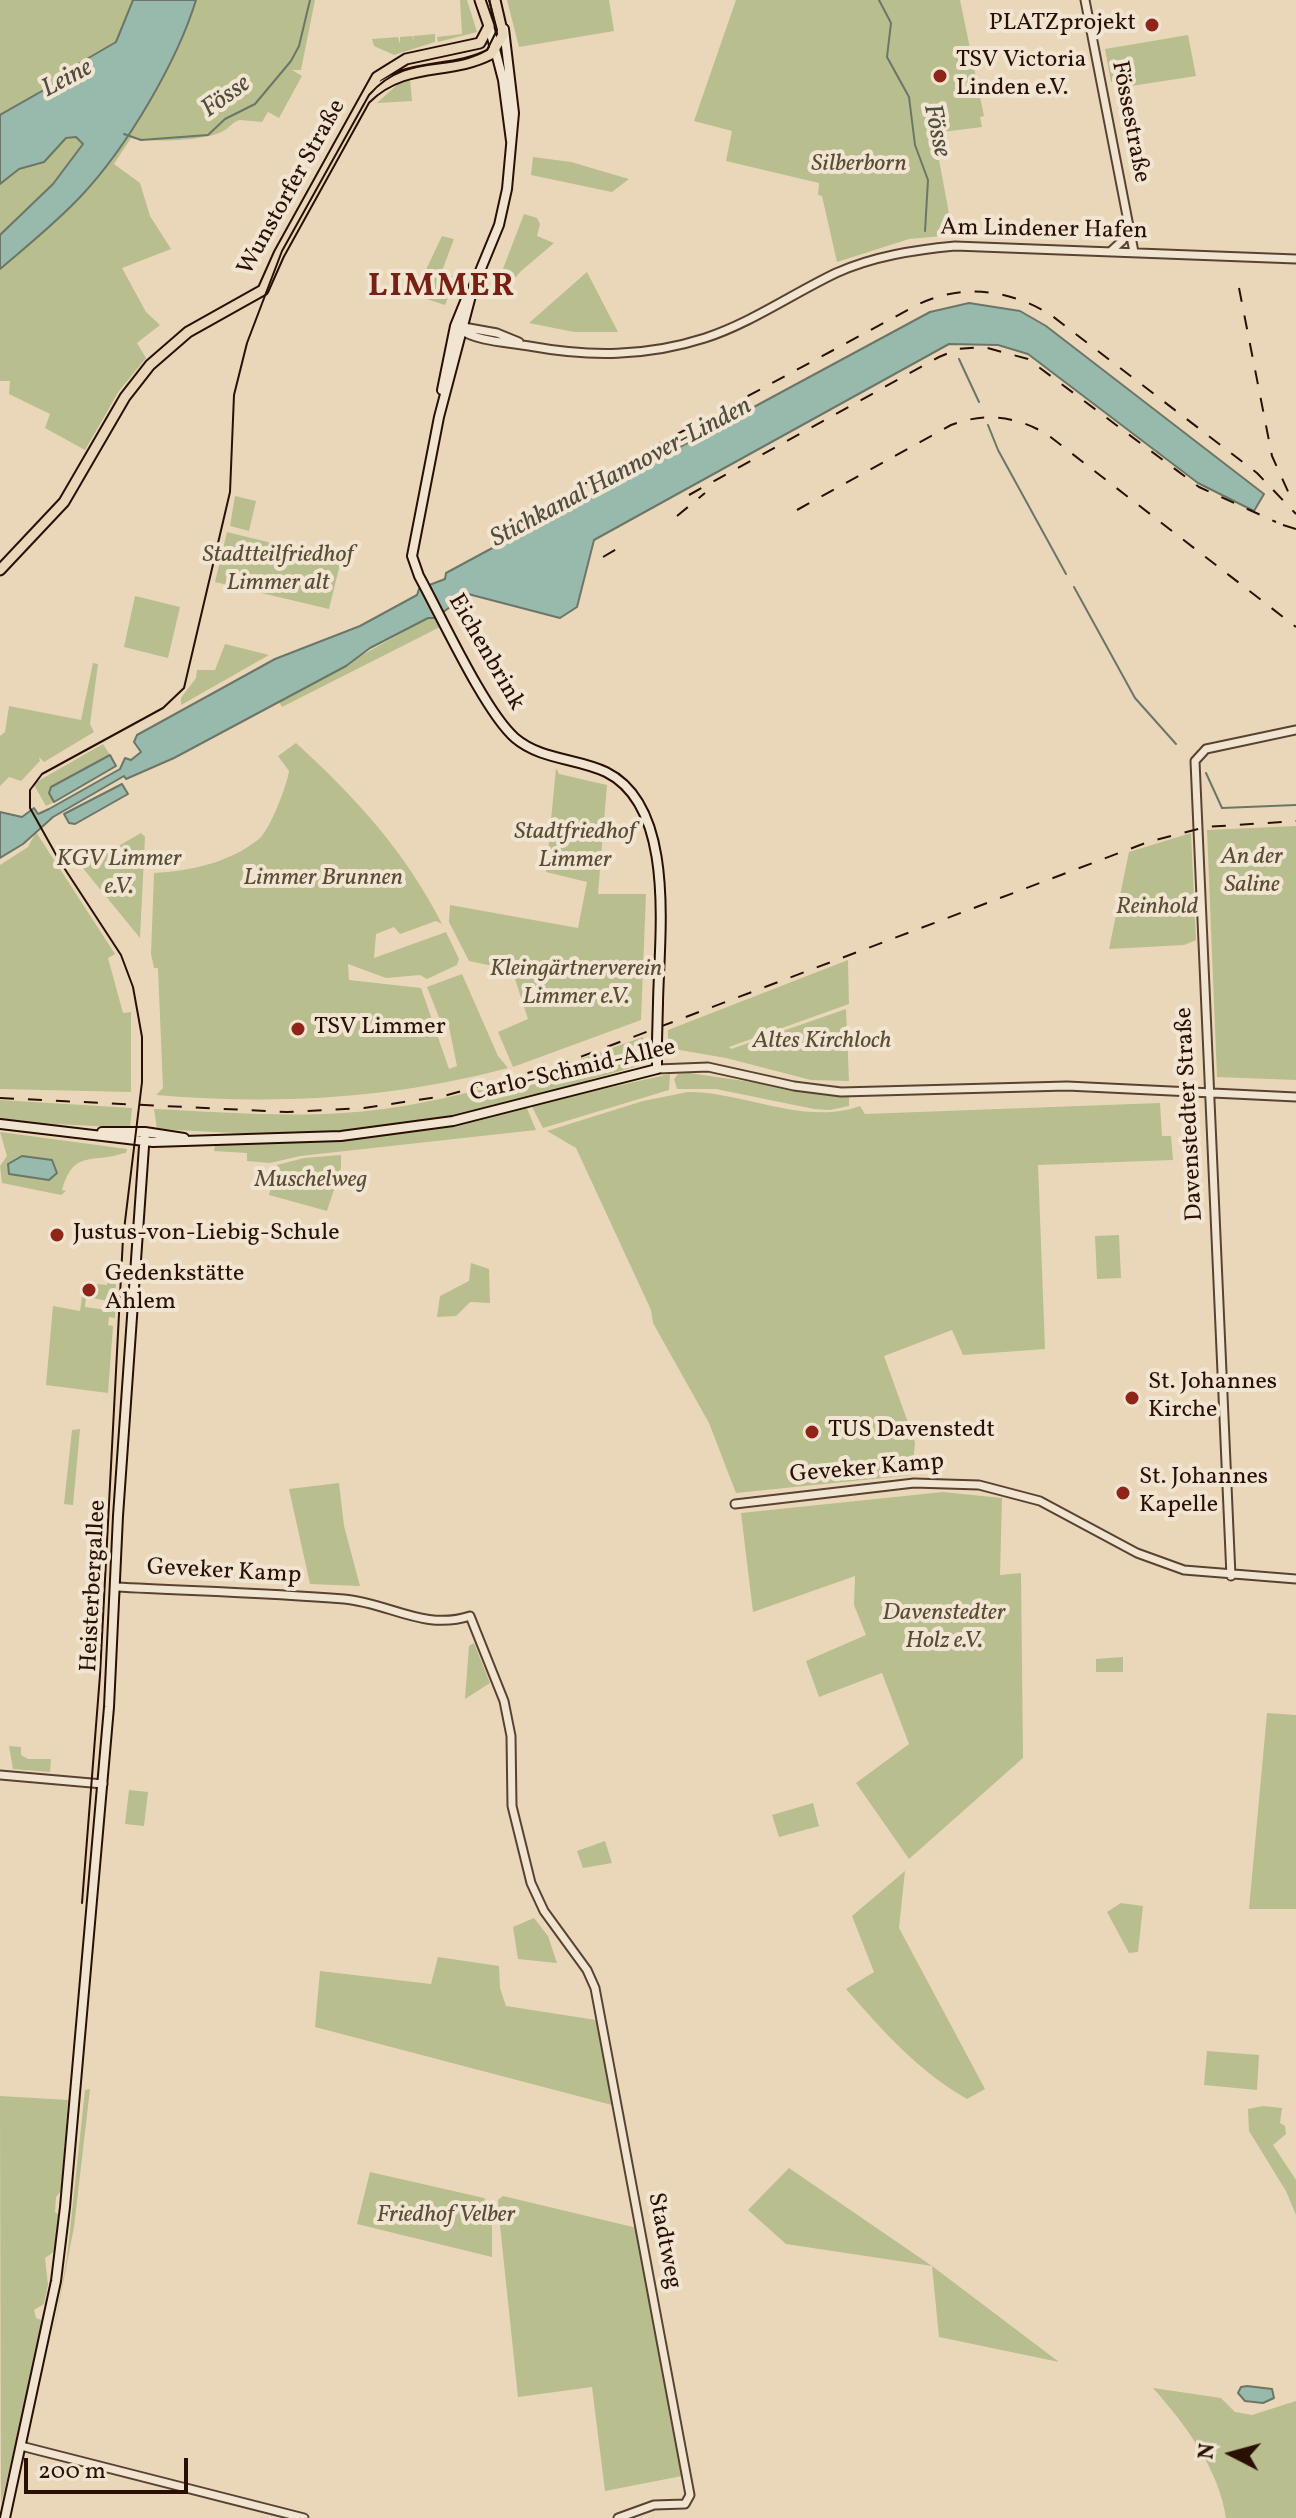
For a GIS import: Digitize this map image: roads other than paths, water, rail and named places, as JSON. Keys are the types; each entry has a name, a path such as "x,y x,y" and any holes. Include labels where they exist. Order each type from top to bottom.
{"main road":[{"path":"480,0 496,49 511,142"},
{"path":"495,0 503,25 512,82 514,133 511,142"},
{"path":"496,49 502,40 503,25"},
{"name":"Wunstorfer Straße","path":"0,570 62,504 125,397 150,365 188,332 263,290 279,254 377,77 394,65 416,56 478,44 489,26"},
{"name":"Wunstorfer Straße","path":"363,101 400,75 483,58 496,49"},
{"name":"Eichenbrink","path":"511,142 499,225 460,328 412,549 423,584 491,707 512,736 540,753 607,772 628,788 640,804 653,836 658,873 657,1069"},
{"name":"Carlo-Schmid-Allee","path":"0,1124 194,1140 341,1136 429,1126 657,1069"},
{"name":"Heisterbergallee","path":"5,2518 60,2254 103,1784 144,1136"}],"street":[{"name":"Fössestraße","path":"1085,0 1134,252"},
{"path":"1111,251 1122,241 1129,225"},
{"name":"Am Lindener Hafen","path":"460,328 504,335 525,345 614,355 677,346 738,325 839,272 906,252 970,245 1296,259"},
{"name":"Davenstedter Straße","path":"1228,1575 1211,1094 1195,761 1206,749 1296,730"},
{"name":"Carlo-Schmid-Allee","path":"657,1069 708,1067 802,1088 853,1093 1038,1086 1296,1097"},
{"name":"Geveker Kamp","path":"735,1504 914,1483 979,1485 1040,1501 1150,1559 1184,1570 1296,1579"},
{"name":"Geveker Kamp","path":"116,1587 343,1599 422,1621 470,1616"},
{"name":"Stadtweg","path":"470,1616 504,1701 511,1739 512,1806 531,1883 544,1911 587,1970 595,1988 689,2501 645,2507 618,2518"},
{"path":"0,1775 103,1784"},
{"path":"21,2446 304,2518"}],"water":[{"name":"Leine","path":"133,0 196,0 176,50 149,103 116,153 72,205 0,269 0,235 53,184 83,144 76,137 66,138 44,162 19,169 0,184 0,115 65,78 73,67 116,42"},
{"path":"969,303 1020,311 1046,326 1264,494 1254,511 1198,483 1028,354 998,345 949,344 594,540 577,607 560,618 468,594 435,618 428,618 370,648 346,666 174,758 126,779 124,776 53,817 23,844 0,858 0,812 22,817 34,808 38,814 49,809 120,769 125,758 131,760 141,752 134,742 137,735 275,659 360,626 417,595 419,589 445,579 446,573 930,312"},
{"path":"110,755 116,766 54,802 49,793 51,787"},
{"path":"122,784 128,794 75,824 69,823 64,814"},
{"path":"22,1156 52,1160 57,1173 49,1180 9,1174 8,1164"},
{"path":"1241,2387 1272,2389 1274,2398 1263,2403 1245,2401 1238,2393"}],"waterway":[{"name":"Fösse","path":"124,134 141,140 208,135 225,119 255,104 291,61 299,46 310,0"},
{"name":"Fösse","path":"879,0 891,23 887,57 909,97 915,145 928,180 925,231"},
{"name":"Fösse","path":"959,359 979,402"},
{"name":"Fösse","path":"988,425 998,450 1066,574"},
{"name":"Fösse","path":"1074,587 1135,698 1176,744"},
{"name":"Fösse","path":"1206,773 1222,808 1296,805"}],"tram line":[{"path":"82,1903 100,1675 123,1238 142,1082 142,1037 133,987 121,955 59,860 30,808 30,790 42,774 163,708 184,688 230,492 234,395 247,343 282,251 369,95 398,73 458,61 487,50 497,30 489,0"}],"railway":[{"path":"1239,288 1272,456 1291,498"},
{"path":"575,489 919,304 953,293 986,292 1020,300 1051,315 1257,473 1296,514"},
{"path":"689,495 939,357 958,349 984,347 1028,359 1199,487 1276,522"},
{"path":"797,510 951,425 988,417 1013,420 1048,435 1296,627"},
{"path":"677,516 705,493"},
{"path":"1283,525 1296,529"},
{"path":"603,557 622,546"},
{"path":"0,1098 287,1112 364,1108 444,1096 567,1062 1148,842 1206,827 1296,821"}],"place":[{"name":"PLATZprojekt","path":"1152,25"},
{"name":"TSV Victoria Linden e.V.","path":"940,76"},
{"name":"TSV Limmer","path":"298,1029"},
{"name":"Justus-von-Liebig-Schule","path":"57,1235"},
{"name":"Gedenkstätte Ahlem","path":"89,1290"},
{"name":"St. Johannes Kirche","path":"1132,1398"},
{"name":"TUS Davenstedt","path":"812,1432"},
{"name":"St. Johannes Kapelle","path":"1123,1493"}],"district":[{"name":"LIMMER","path":"442,289"}],"park label":[{"name":"Silberborn","path":"859,166"},
{"name":"Stadtteilfriedhof Limmer alt","path":"278,571"},
{"name":"Stadtfriedhof Limmer","path":"575,848"},
{"name":"An der Saline","path":"1252,873"},
{"name":"KGV Limmer e.V.","path":"119,875"},
{"name":"Limmer Brunnen","path":"323,880"},
{"name":"Reinhold","path":"1157,909"},
{"name":"Kleingärtnerverein Limmer e.V.","path":"576,985"},
{"name":"Altes Kirchloch","path":"822,1043"},
{"name":"Muschelweg","path":"311,1182"},
{"name":"Davenstedter Holz e.V.","path":"944,1629"},
{"name":"Friedhof Velber","path":"446,2217"}],"water label":[{"name":"Stichkanal Hannover-Linden","path":"622,474"}]}
